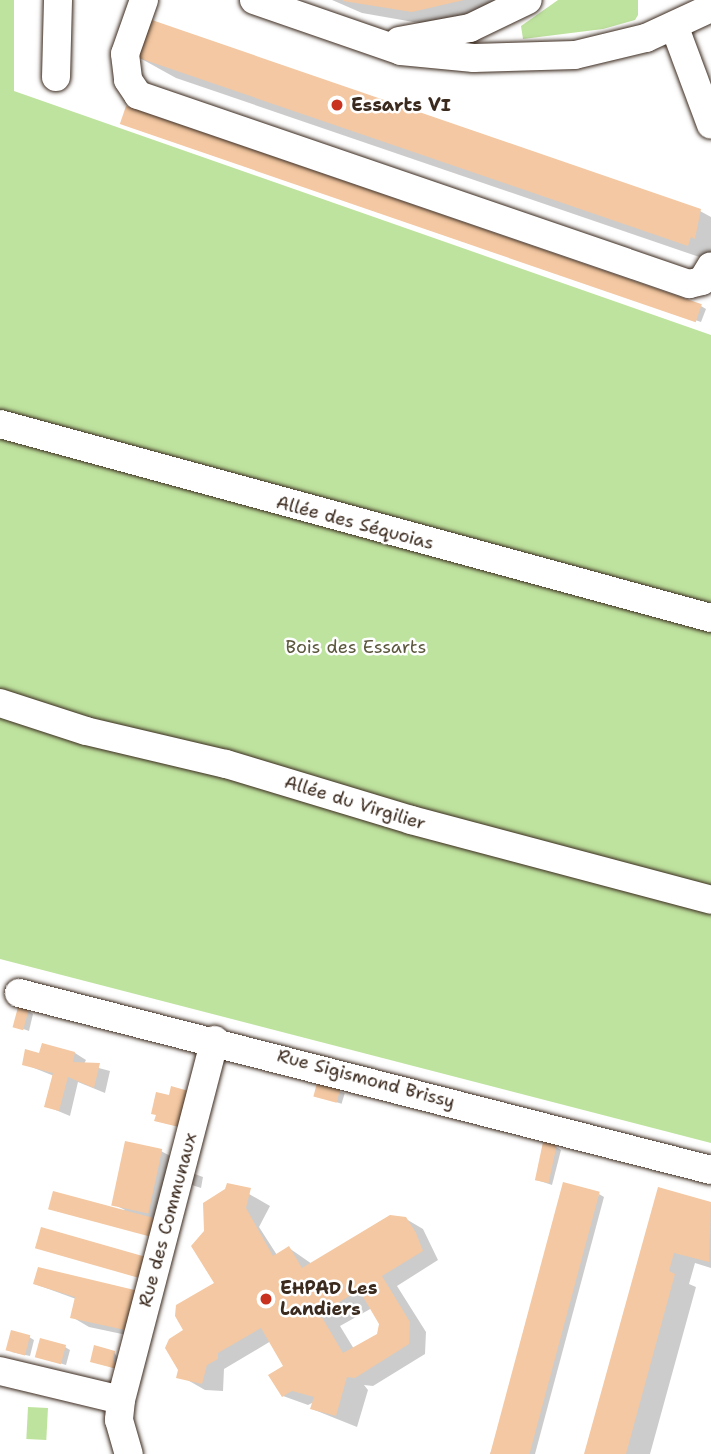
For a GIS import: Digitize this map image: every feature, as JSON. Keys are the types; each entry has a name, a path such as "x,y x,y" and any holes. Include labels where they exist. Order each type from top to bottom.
{"street":[{"path":"56,77 58,0"},
{"path":"144,0 125,54 128,80 138,95 689,284 702,281 711,266"},
{"path":"254,0 378,43 438,56 524,58 575,55 675,28 711,8"},
{"path":"378,43 441,35 518,7"},
{"path":"518,7 509,38 524,58"},
{"path":"675,28 711,125"},
{"name":"Allée des Séquoias","path":"0,424 711,618"},
{"name":"Allée du Virgilier","path":"0,703 86,731 226,764 411,820 711,900"},
{"name":"Rue Sigismond Brissy","path":"19,993 215,1040 711,1170"},
{"name":"Rue des Communaux","path":"129,1454 119,1420 121,1400 215,1040"},
{"path":"0,1371 121,1400"}],"green space":[{"name":"Bois des Essarts","path":"0,0 14,0 14,91 711,335 711,1143 0,959"},
{"path":"558,0 638,0 638,15 635,20 603,29 523,39 521,26"},
{"path":"28,1407 48,1408 46,1440 26,1439"}],"building":[{"path":"343,0 464,0 412,12 343,1"},
{"name":"Essarts VI","path":"149,19 701,209 695,239 691,237 688,246 136,57"},
{"path":"126,106 702,304 696,322 120,124"},
{"path":"18,1007 29,1010 23,1030 13,1027"},
{"path":"42,1043 75,1052 73,1062 100,1063 94,1088 68,1077 59,1111 44,1107 53,1073 22,1065 25,1049 39,1053"},
{"path":"317,1083 340,1089 337,1103 313,1097"},
{"path":"171,1086 192,1092 183,1128 154,1121 156,1115 151,1114 156,1092 169,1095"},
{"path":"125,1141 162,1149 148,1213 111,1206"},
{"path":"543,1142 557,1145 549,1183 535,1180"},
{"path":"563,1182 600,1192 529,1454 490,1454"},
{"name":"EHPAD Les Landiers","path":"227,1183 251,1188 246,1208 273,1256 289,1246 302,1268 390,1215 406,1217 416,1233 423,1251 382,1276 410,1322 409,1344 355,1378 347,1377 336,1416 310,1409 314,1397 292,1391 282,1397 268,1375 283,1366 261,1328 218,1353 218,1359 207,1365 202,1384 176,1378 178,1370 165,1348 169,1339 183,1330 175,1316 176,1305 214,1283 191,1246 204,1231 203,1203 225,1189","holes":["359,1290 379,1324 377,1334 343,1353 320,1314"]},
{"path":"658,1187 711,1202 709,1262 674,1253 669,1271 675,1274 626,1454 584,1454"},
{"path":"53,1191 160,1220 155,1238 48,1209"},
{"path":"41,1227 149,1258 143,1279 35,1248"},
{"path":"38,1267 143,1292 134,1332 70,1318 75,1297 33,1284"},
{"path":"11,1330 30,1335 25,1355 6,1350"},
{"path":"40,1338 66,1345 61,1364 35,1357"},
{"path":"94,1345 115,1351 113,1362 123,1364 121,1370 90,1362"}],"place":[{"name":"Essarts VI","path":"337,105"},
{"name":"EHPAD Les Landiers","path":"266,1299"}]}
